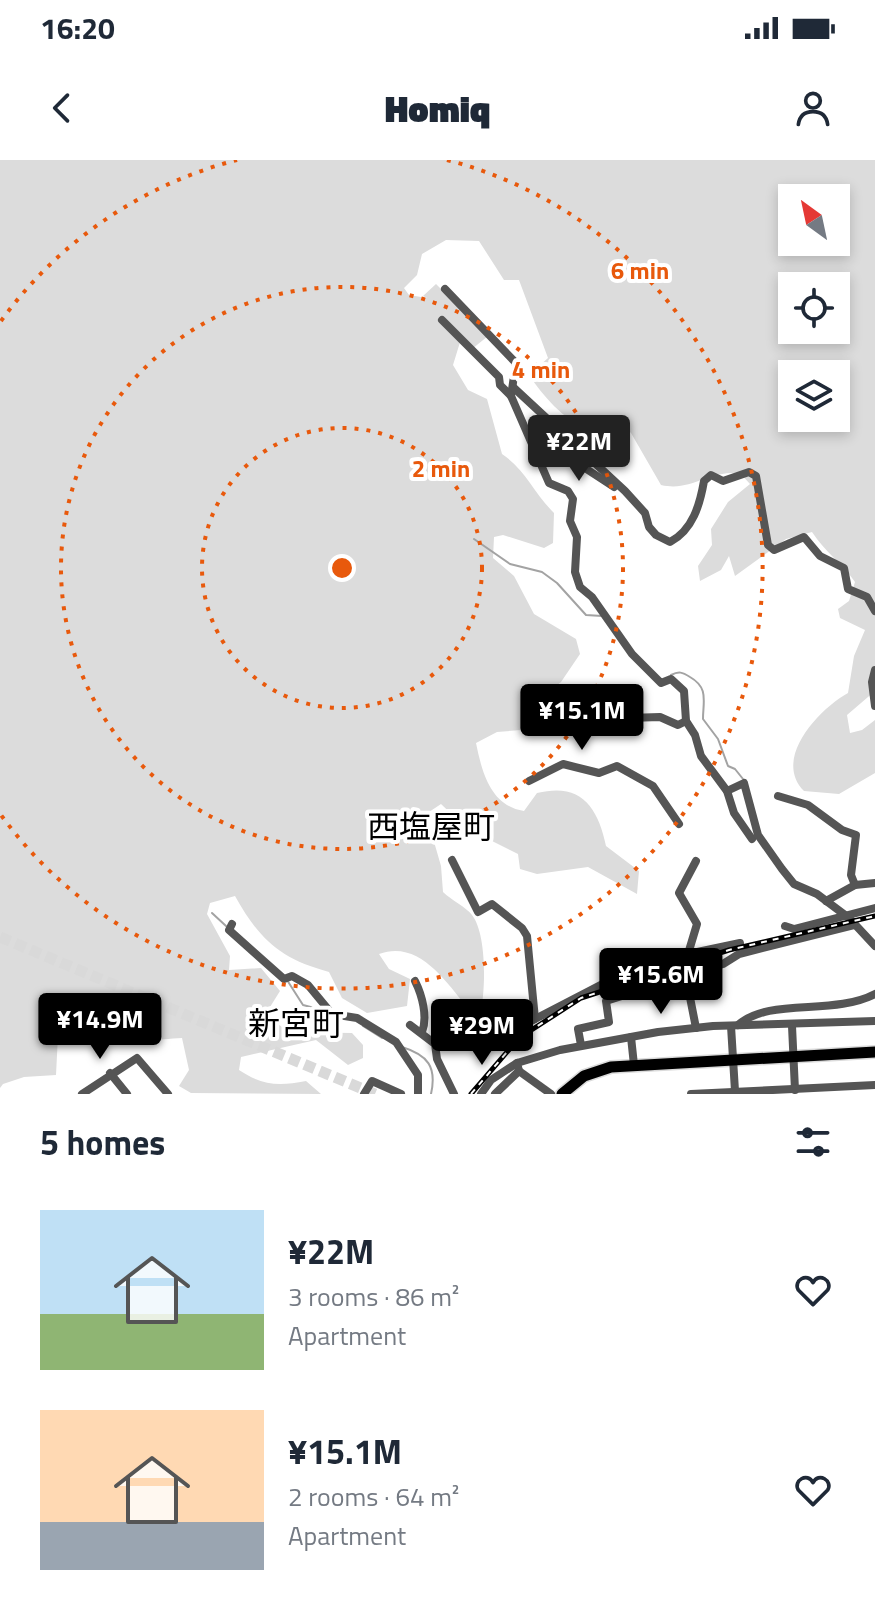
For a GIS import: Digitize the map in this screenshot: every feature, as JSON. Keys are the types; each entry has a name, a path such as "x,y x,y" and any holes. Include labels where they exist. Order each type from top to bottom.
{"highway":[{"path":"562,1094 595,1072 634,1065 875,1052"}],"street":[{"path":"445,289 516,363 512,392 549,483 568,491 573,499 570,521 577,537 575,572 580,587 592,597 640,662 661,683 671,679 684,691 686,721 695,735 701,756 727,791 734,813 752,839"},
{"path":"442,320 499,377 500,385 512,392 645,513 649,527 656,535 670,542 697,515 704,481 711,475 723,481 749,472 759,482 757,499 768,545 774,550 804,537 820,556 844,568 848,589 867,597 875,611"},
{"path":"534,443 542,440 626,496"},
{"path":"875,670 872,682 875,706"},
{"path":"589,693 599,703 628,718 660,717 678,725 686,721"},
{"path":"529,781 563,764 599,773 617,766 653,786 679,824"},
{"path":"727,791 744,783 765,849 794,884 826,901 875,946"},
{"path":"778,796 808,805 842,830 856,835 851,875 855,885"},
{"path":"452,860 478,912 492,904 525,931 535,1019"},
{"path":"688,954 697,935 697,924 679,893 696,861"},
{"path":"826,901 855,885 875,883"},
{"path":"785,926 794,929 875,908"},
{"path":"581,1045 578,1029 609,1022 606,1001 733,960 739,954 854,925"},
{"path":"231,926 286,977 308,985 329,1012 357,1018 398,1046 418,1075 418,1094"},
{"path":"509,1033 616,977 688,954 740,943"},
{"path":"686,974 696,1028"},
{"path":"415,981 421,993 422,1032"},
{"path":"734,1026 756,1013 844,1007 875,994"},
{"path":"481,1094 491,1080 581,1045 696,1028 875,1021"},
{"path":"410,1025 435,1044 437,1059 454,1094"},
{"path":"734,1026 732,1061 735,1091"},
{"path":"792,1026 795,1090"},
{"path":"631,1037 634,1065"},
{"path":"82,1094 137,1058 168,1094"},
{"path":"495,1094 518,1067"},
{"path":"518,1067 551,1094"},
{"path":"110,1073 127,1094"},
{"path":"364,1094 372,1081 401,1094"},
{"path":"691,1094 875,1085"}],"shaded area":[{"path":"0,160 875,160 875,691 847,715 850,733 862,730 875,720 875,773 839,794 804,791 796,778 793,764 796,750 813,723 836,700 848,693 854,656 865,630 840,618 838,609 849,601 855,582 850,575 812,532 786,539 735,576 729,556 721,570 700,581 698,566 712,545 711,529 728,502 750,484 740,473 728,473 681,486 661,485 631,433 618,420 587,429 562,413 529,375 548,358 519,280 504,280 479,241 446,240 422,254 417,275 404,288 409,295 427,298 423,296 436,284 488,336 472,349 461,339 453,365 468,390 487,399 502,454 517,467 554,513 553,543 544,548 503,535 494,537 493,558 514,576 534,614 576,639 580,654 561,682 539,700 521,730 497,732 476,743 481,766 496,795 513,808 524,811 537,793 552,791 565,791 585,801 598,820 606,846 639,871 637,894 588,867 537,874 520,869 518,854 466,828 441,804 426,814 441,866 443,892 472,915 482,941 483,997 472,1040 465,1040 466,1006 439,974 418,957 393,951 379,954 389,969 410,979 407,1006 367,1013 342,998 329,972 297,961 262,936 235,896 210,903 207,914 230,956 229,970 261,968 280,991 270,1007 272,1019 288,1032 352,1033 363,1045 363,1058 348,1065 316,1040 241,1057 239,1070 271,1083 306,1081 321,1094 191,1093 179,1086 189,1070 182,1038 136,1040 112,1036 95,1025 77,999 59,1015 56,1075 24,1077 0,1088"}],"waterway":[{"path":"474,539 510,564 542,572 557,583 586,615 602,616"},
{"path":"671,675 683,673 700,686 704,695 703,719 718,739 728,766 743,779"},
{"path":"212,913 226,926"},
{"path":"287,980 303,1005 326,1011"},
{"path":"363,1026 382,1038"},
{"path":"402,1047 418,1054 428,1063 433,1076 431,1094"}],"tunnel":[{"path":"0,937 375,1094"}],"railway":[{"path":"471,1094 519,1038 581,998 729,950 875,916"}],"district":[{"name":"西塩屋町","path":"431,827"},
{"name":"新宮町","path":"296,1024"}]}
